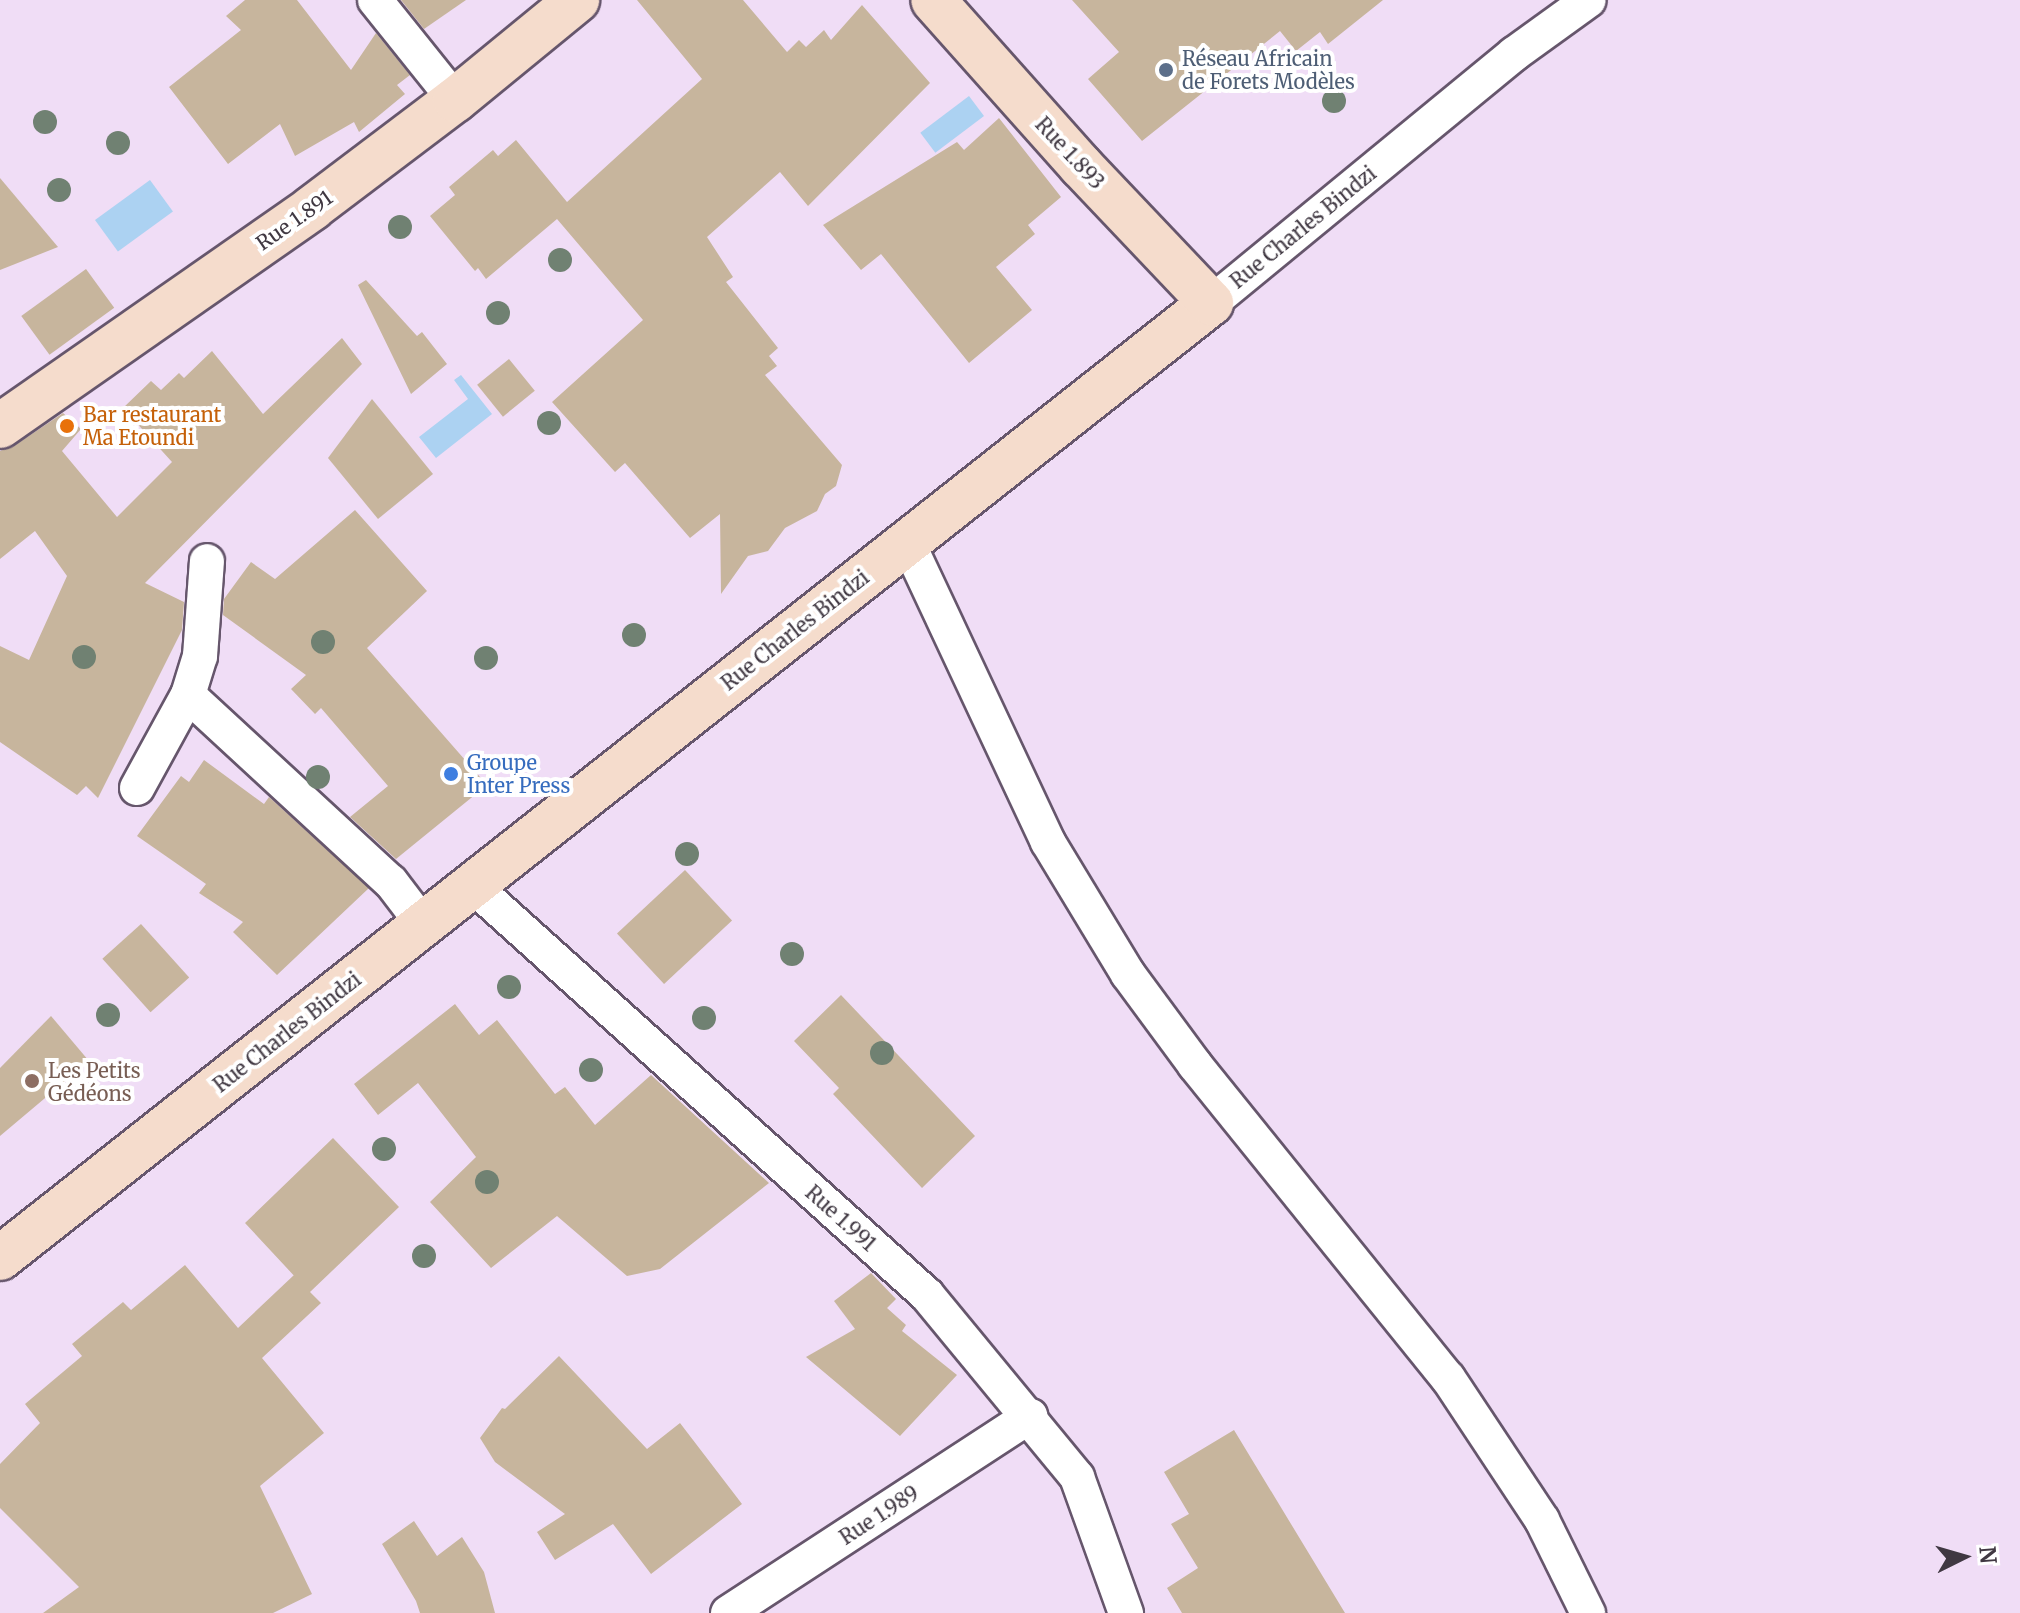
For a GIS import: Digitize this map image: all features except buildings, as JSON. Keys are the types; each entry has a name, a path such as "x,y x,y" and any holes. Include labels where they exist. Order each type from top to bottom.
{"street":[{"path":"375,0 455,100"},
{"name":"Rue 1.891","path":"0,426 312,208 455,100 577,0"},
{"name":"Rue 1.893","path":"933,0 1081,166 1211,303"},
{"name":"Rue Charles Bindzi","path":"0,1258 1211,303 1514,54 1589,0"},
{"path":"907,541 1048,842 1128,974 1195,1065 1448,1378 1542,1520 1588,1613"},
{"path":"137,788 188,695 200,656 207,561"},
{"path":"188,695 391,882 423,924"},
{"name":"Rue 1.991","path":"472,885 927,1295 1030,1416 1077,1477 1126,1613"},
{"name":"Rue 1.989","path":"728,1613 1030,1416"}],"water":[{"path":"969,96 984,116 935,153 920,133"},
{"path":"150,180 173,212 118,252 95,220"},
{"path":"461,375 492,414 436,458 419,437 468,399 454,380"}],"place":[{"name":"Réseau Africain de Forets Modèles","path":"1166,70"},
{"name":"Bar restaurant Ma Etoundi","path":"67,426"},
{"name":"Groupe Inter Press","path":"451,774"},
{"name":"Les Petits Gédéons","path":"32,1081"}]}
